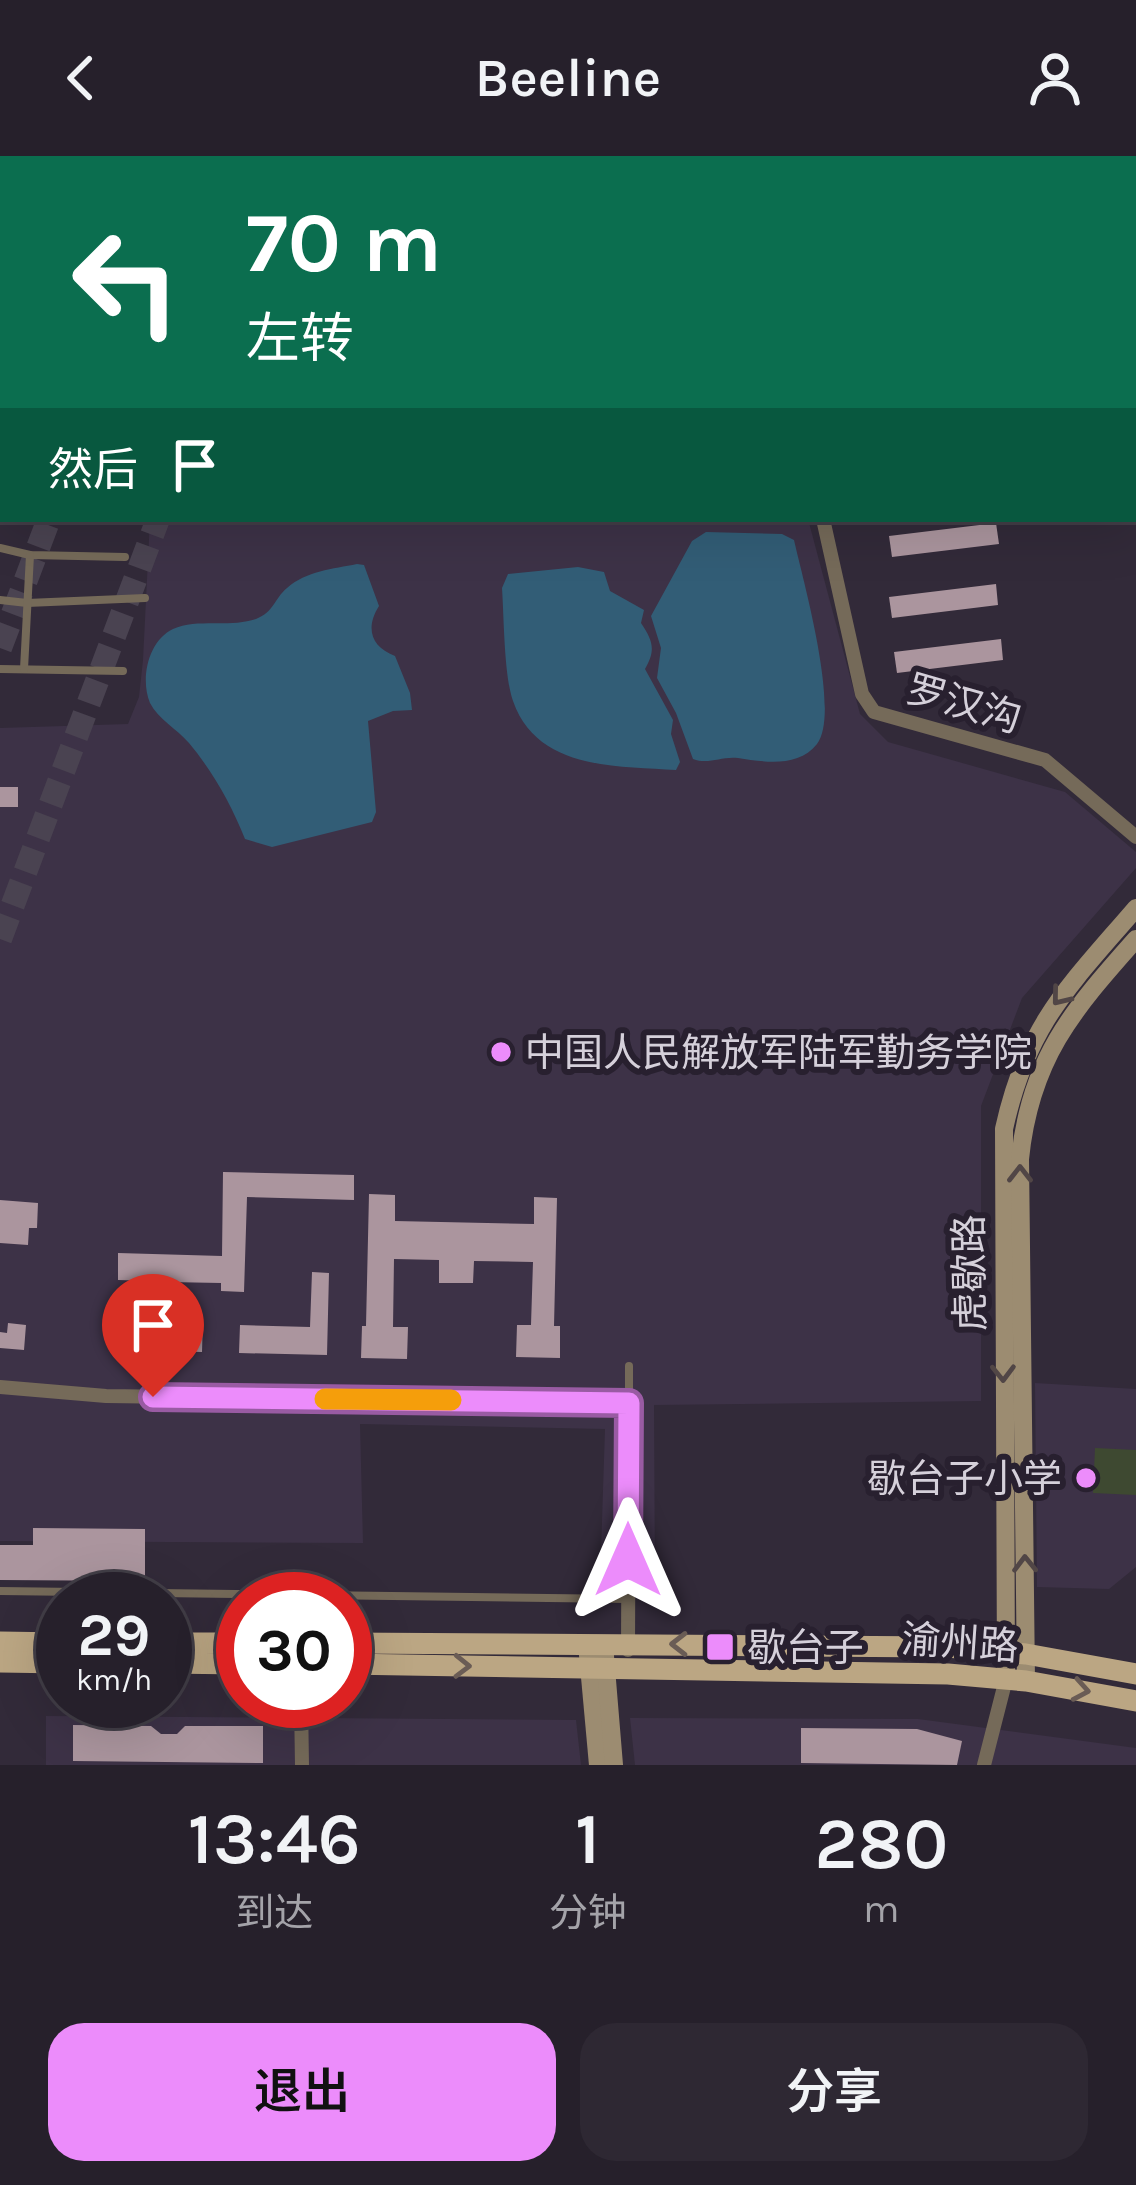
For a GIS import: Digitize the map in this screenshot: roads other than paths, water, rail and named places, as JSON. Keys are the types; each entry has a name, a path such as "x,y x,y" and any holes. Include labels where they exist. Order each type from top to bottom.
{"main road":[{"name":"虎歇路","path":"1016,1653 1004,1129 1017,1077 1036,1033 1066,989 1136,908"},
{"name":"虎歇路","path":"1016,1680 1023,1131 1039,1070 1064,1023 1136,939"},
{"path":"0,1642 36,1642"},
{"name":"渝州路","path":"372,1663 603,1658 628,1644 810,1644 1016,1653 1136,1674"},
{"name":"渝州路","path":"372,1645 948,1674 1016,1680 1136,1701"},
{"path":"598,1765 603,1658"},
{"path":"603,1658 614,1765"},
{"path":"0,1662 36,1663"}],"street":[{"name":"罗汉沟","path":"824,522 862,694 874,712 1045,760 1136,837"},
{"path":"0,1387 106,1396 629,1403 628,1644"},
{"path":"984,1765 1016,1680"},
{"path":"302,1728 302,1765"}],"lane":[{"path":"0,548 30,555 125,556"},
{"path":"24,669 30,555"},
{"path":"0,600 145,598"},
{"path":"0,669 123,671"},
{"path":"629,1366 629,1403"},
{"path":"0,1591 628,1599"}],"water":[{"path":"706,532 782,534 794,540 818,645 825,705 817,744 800,757 780,762 693,759 657,678 661,648 651,616 692,541"},
{"path":"364,565 379,606 372,622 373,636 395,656 412,710 393,711 368,721 376,812 372,822 272,847 245,839 206,765 150,703 146,672 152,651 173,629 256,619 303,578"},
{"path":"578,567 604,572 610,591 644,610 641,623 652,651 645,669 673,720 671,734 680,762 676,770 581,760 540,740 524,724 510,690 502,588 508,574"}],"tunnel":[{"path":"0,648 48,522"},
{"path":"0,939 157,522"}],"place":[{"name":"中国人民解放军陆军勤务学院","path":"501,1052"},
{"name":"歇台子小学","path":"1086,1478"},
{"name":"歇台子","path":"720,1647"}]}
